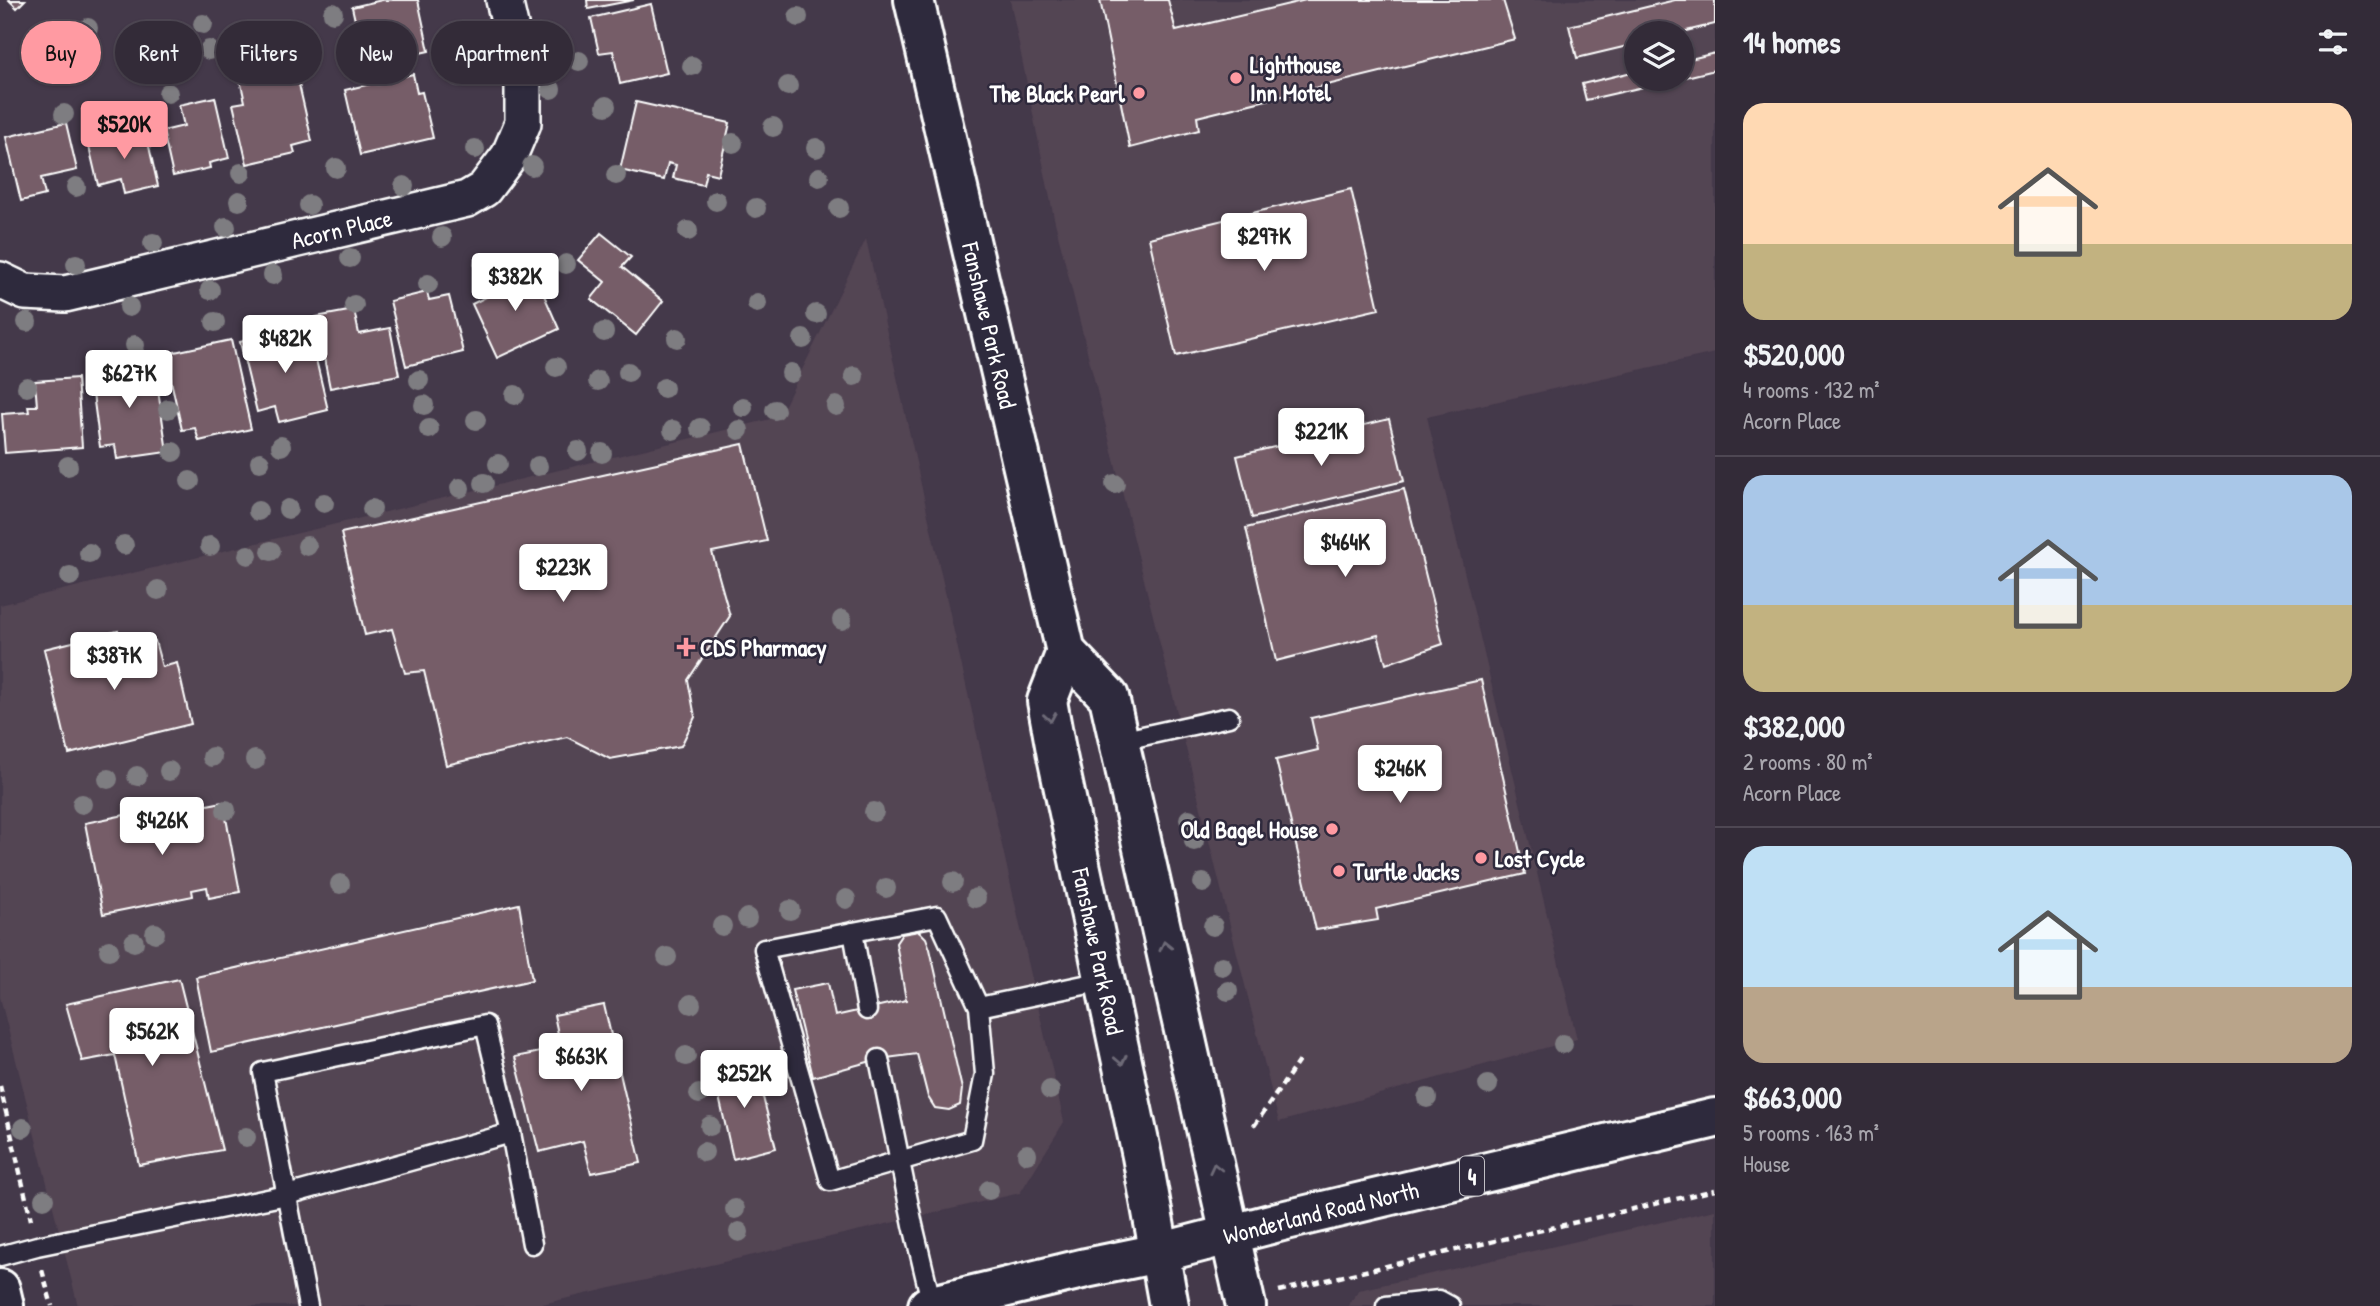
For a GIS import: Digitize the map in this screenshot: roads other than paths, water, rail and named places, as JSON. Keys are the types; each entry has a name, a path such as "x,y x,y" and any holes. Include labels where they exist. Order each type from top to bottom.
{"main road":[{"name":"Fanshawe Park Road","path":"914,0 1066,652 1047,701 1103,981 1142,1156 1169,1306"},
{"path":"1066,652 1109,696 1246,1303"},
{"name":"Wonderland Road North","path":"930,1306 1715,1118"},
{"path":"0,1289 4,1306"}],"street":[{"name":"Acorn Place","path":"0,280 25,292 65,294 467,199 484,189 509,156 523,122 523,81 504,0"}],"lane":[{"path":"1119,741 1229,717"},
{"path":"937,916 979,1007 985,1074 972,1140 830,1181 764,948 937,916"},
{"path":"853,932 867,1010"},
{"path":"979,1007 1103,981"},
{"path":"308,1306 263,1072 485,1026 511,1133 532,1244"},
{"path":"879,1059 930,1306"},
{"path":"0,1256 287,1195 511,1133"},
{"path":"1386,1306 1439,1300 1450,1306"}],"place":[{"name":"Lighthouse Inn Motel","path":"1236,78"},
{"name":"The Black Pearl","path":"1139,93"},
{"name":"CDS Pharmacy","path":"686,647"},
{"name":"Old Bagel House","path":"1332,829"},
{"name":"Lost Cycle","path":"1481,858"},
{"name":"Turtle Jacks","path":"1339,871"}]}
